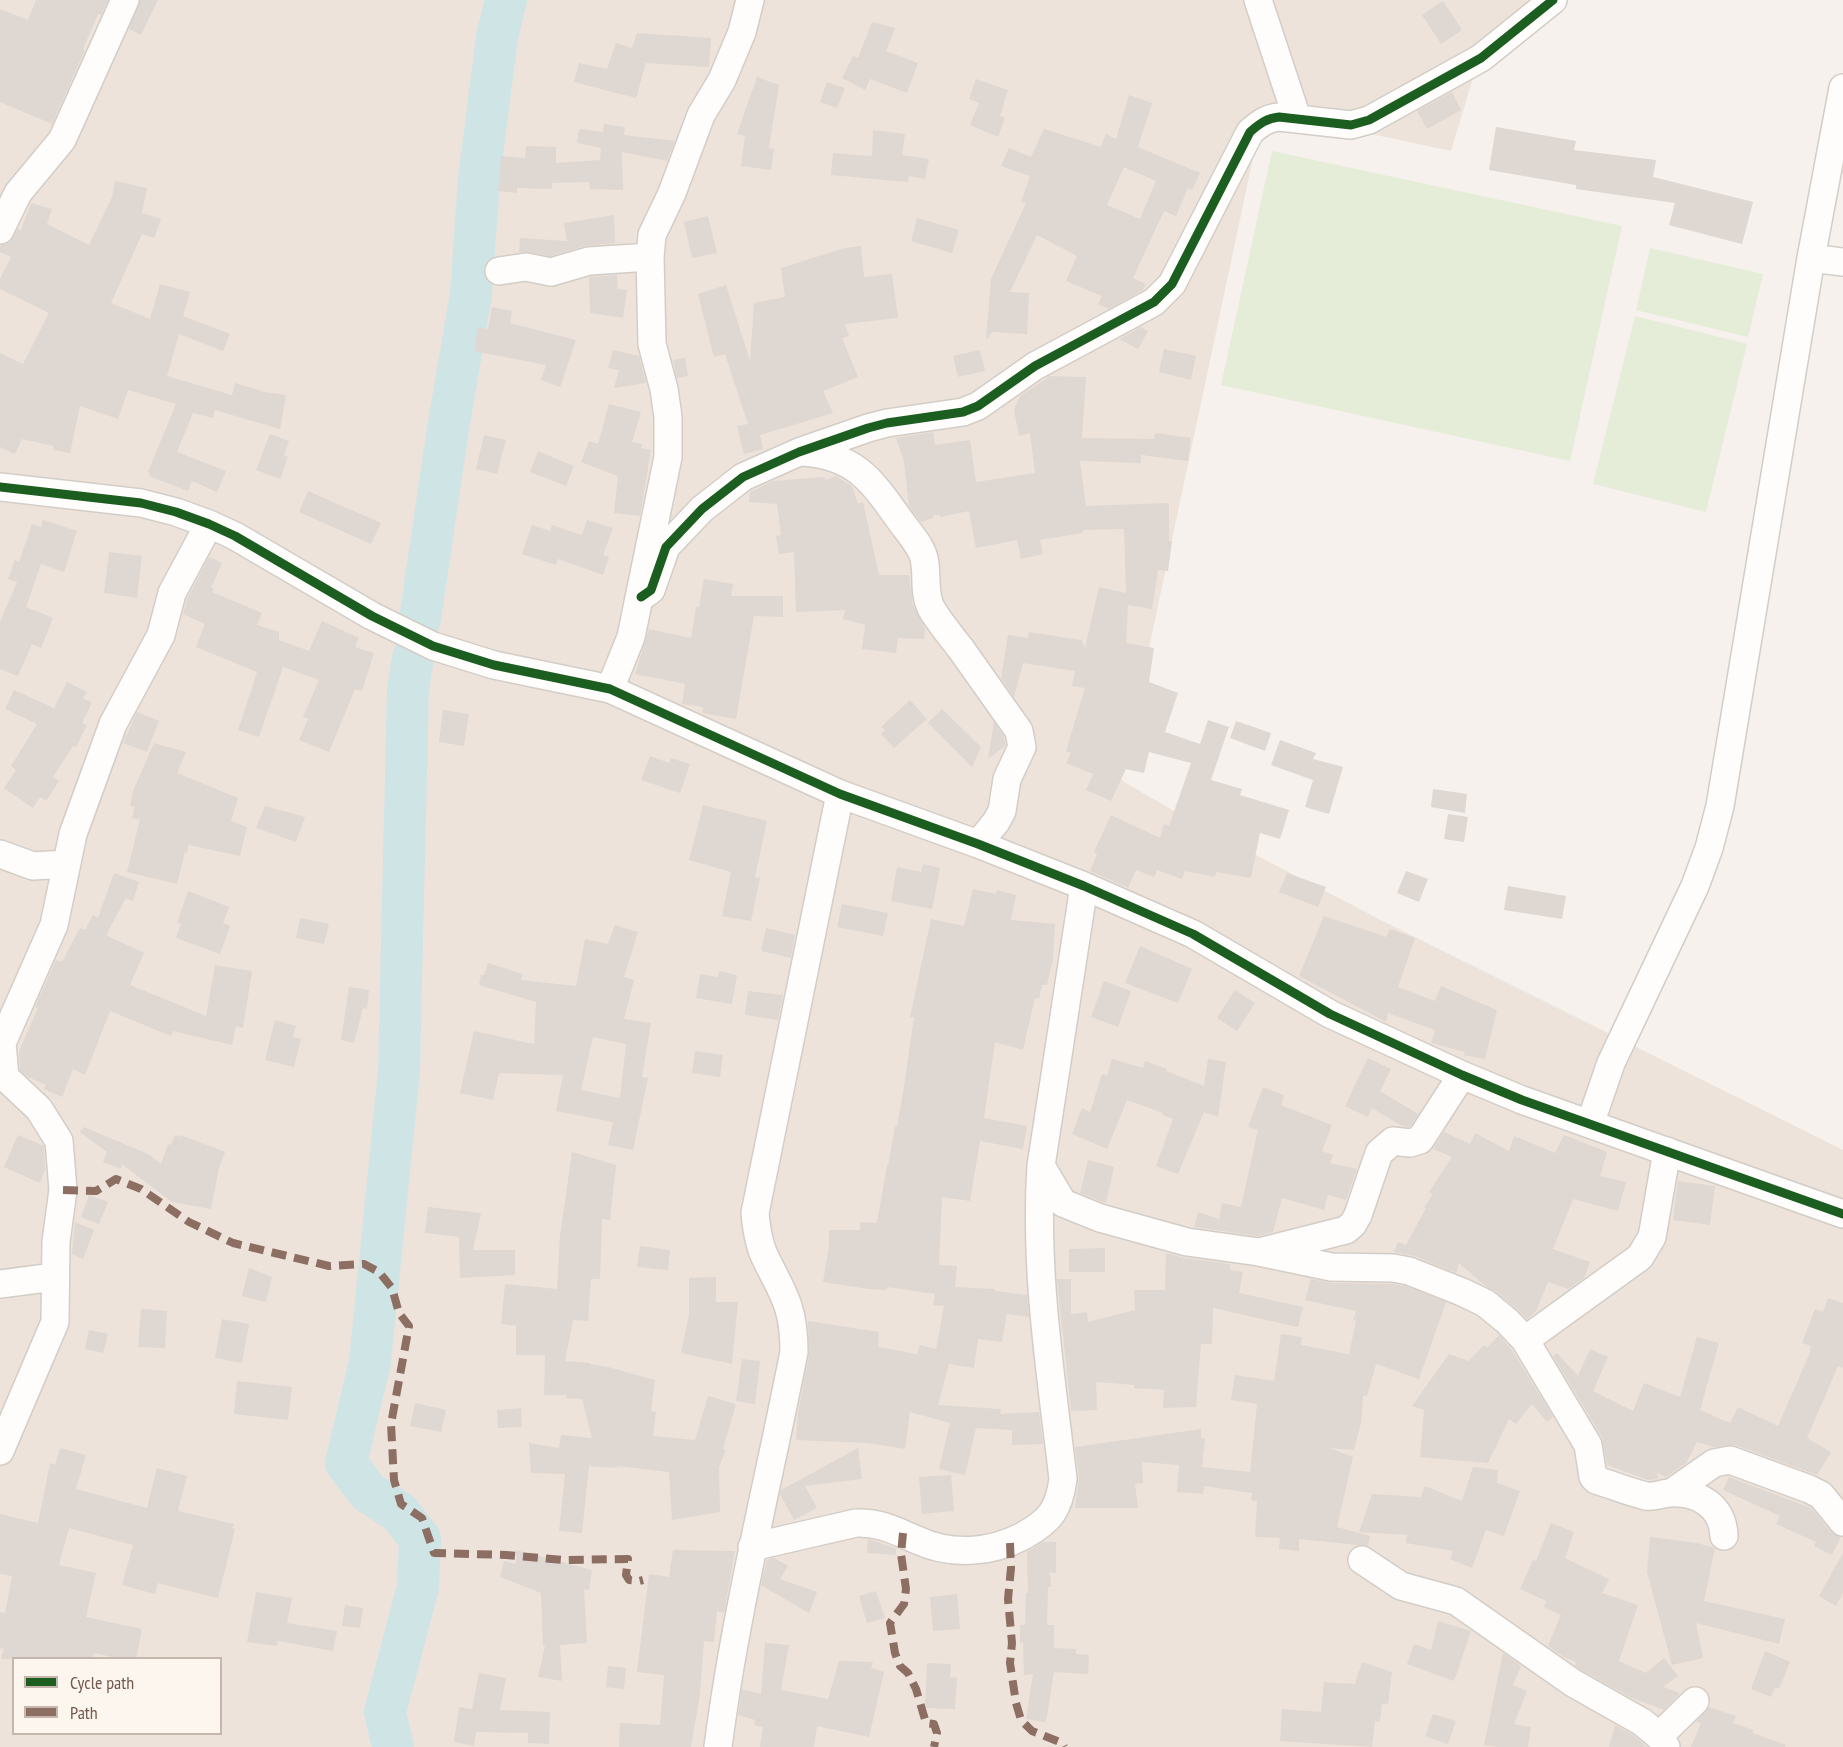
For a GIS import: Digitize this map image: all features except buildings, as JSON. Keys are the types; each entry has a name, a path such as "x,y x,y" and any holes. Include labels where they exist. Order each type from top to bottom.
{"street":[{"path":"0,230 18,193 62,140 125,0"},
{"path":"610,689 631,638 668,456 668,417 652,344 650,257 652,235 672,193 701,115 722,80 742,32 750,0"},
{"path":"1258,0 1297,118"},
{"path":"640,597 651,590 666,547 702,509 743,477 799,452 887,423 963,412 978,406 1035,366 1154,302 1172,284 1250,132 1269,118 1297,118 1351,125 1369,120 1481,58 1553,0"},
{"path":"1590,1124 1611,1063 1695,886 1720,806 1811,258 1843,88"},
{"path":"499,271 526,267 551,272 589,261 650,257"},
{"path":"1811,258 1843,262"},
{"path":"799,452 824,454 842,460 862,472 878,489 924,557 926,570 924,584 932,608 1019,731 1022,747 1007,779 1002,811 978,844"},
{"path":"0,487 141,503 209,524 245,542 372,616 433,646 494,665 610,689 840,794 978,844 1084,886 1193,934 1330,1014 1462,1075 1522,1100 1843,1214"},
{"path":"0,1451 55,1322 56,1242 63,1190 59,1141 39,1109 5,1077 2,1043 54,925 73,834 113,724 161,635 172,593 209,524"},
{"path":"718,1747 726,1681 794,1352 794,1329 788,1307 775,1273 763,1251 757,1232 755,1212 840,794"},
{"path":"0,854 33,866 66,864"},
{"path":"752,1547 869,1522 934,1546 981,1550 1010,1543 1038,1528 1056,1508 1063,1479 1041,1294 1039,1199 1041,1166 1084,886"},
{"path":"1259,1252 1346,1230 1353,1224 1383,1147 1393,1141 1410,1143 1420,1140 1462,1075"},
{"path":"1525,1340 1640,1257 1652,1237 1667,1151"},
{"path":"1041,1166 1063,1203 1100,1218 1187,1242 1259,1252 1332,1267 1393,1268 1409,1271 1485,1303 1525,1340 1587,1445 1593,1477 1596,1480 1659,1497 1671,1493 1714,1463 1730,1460 1821,1495 1843,1522"},
{"path":"0,1284 54,1277"},
{"path":"1671,1493 1694,1496 1711,1504 1721,1517 1724,1536"},
{"path":"1362,1560 1401,1586 1456,1601 1573,1683 1622,1709 1663,1741 1695,1701"}],"shaded area":[{"path":"0,0 1533,0 1483,45 1451,151 1263,111 1121,780 1198,825 1379,919 1843,1150 1843,1747 0,1747"}],"green space":[{"path":"1272,151 1622,226 1570,461 1221,385"},
{"path":"1650,248 1763,274 1748,337 1636,310"},
{"path":"1635,316 1747,344 1706,512 1593,484"}],"waterway":[{"path":"420,619 471,294 479,179 497,37 506,0"},
{"path":"393,1747 385,1712 418,1587 420,1539 399,1512 368,1492 346,1463 370,1362 399,1071 408,689 413,658"}],"marked path":[{"path":"63,1190 96,1191 116,1179 141,1189 189,1222 233,1243 329,1266 364,1264 379,1272 392,1288 399,1313 409,1326 391,1424 394,1480 401,1504 422,1518 434,1553 506,1555 564,1560 628,1559 626,1575 629,1580 643,1580"},
{"path":"903,1533 901,1554 906,1589 904,1604 890,1623 895,1653 900,1666 908,1673 916,1689 926,1723 934,1724 937,1733 934,1747"},
{"path":"1010,1543 1011,1568 1008,1599 1012,1643 1010,1663 1016,1703 1021,1720 1032,1731 1062,1743 1064,1747"}],"cycle path":[{"path":"641,597 651,590 666,547 702,509 743,477 799,452 868,428 963,412 978,406 1035,366 1154,302 1172,284 1250,132 1260,124 1279,117 1351,125 1369,120 1481,58 1553,0"},
{"path":"0,487 141,503 209,524 235,536 372,616 433,646 494,665 610,689 840,794 978,844 1084,886 1193,934 1330,1014 1462,1075 1522,1100 1843,1214"}]}
